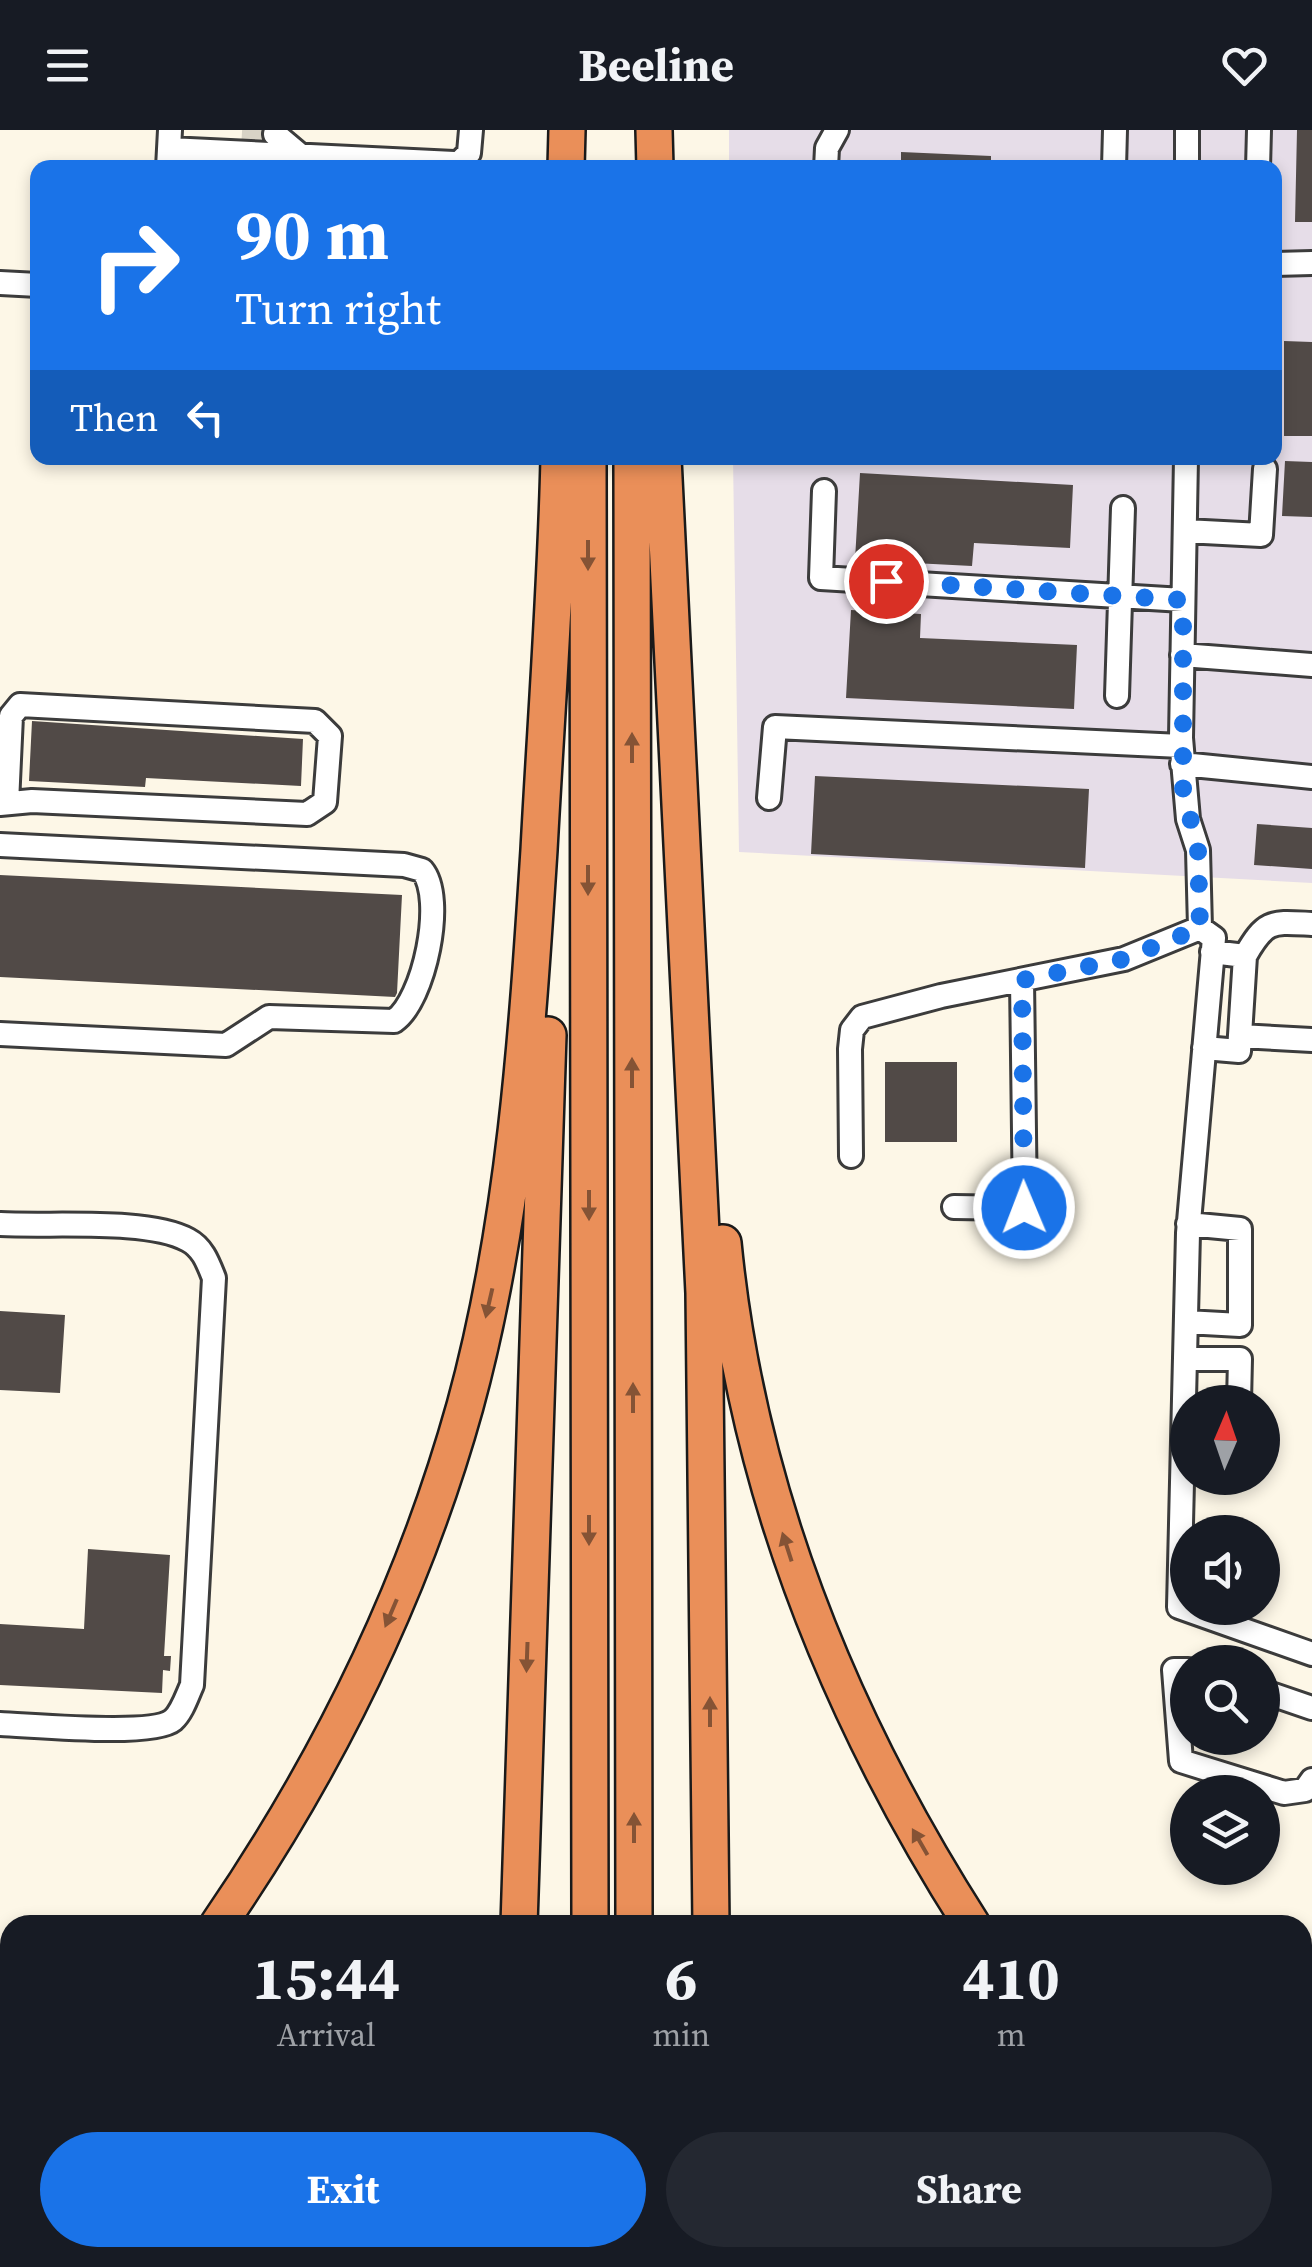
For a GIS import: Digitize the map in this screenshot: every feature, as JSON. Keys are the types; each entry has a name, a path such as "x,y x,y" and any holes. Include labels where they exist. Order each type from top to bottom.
{"highway":[{"path":"566,160 567,130"},
{"path":"588,130 588,160"},
{"path":"632,130 632,160"},
{"path":"654,130 655,160"},
{"path":"519,1915 548,1050 552,650 559,465"},
{"path":"588,465 590,1915"},
{"path":"632,465 634,1915"},
{"path":"663,465 707,1382 711,1915"},
{"path":"225,1915 270,1849 351,1702 417,1551 464,1406 500,1258 514,1159 529,1013 552,650"},
{"path":"688,923 734,1330 771,1496 821,1642 861,1733 891,1792 966,1915"}],"street":[{"path":"461,160 469,153 471,130"},
{"path":"826,160 827,148 837,130"},
{"path":"1114,160 1115,130"},
{"path":"1188,130 1188,160"},
{"path":"1258,160 1260,130"},
{"path":"212,151 242,132"},
{"path":"276,134 301,156"},
{"path":"169,149 362,160"},
{"path":"1282,264 1312,263"},
{"path":"0,283 30,285"},
{"path":"1186,465 1182,755 1188,819 1198,850 1200,928"},
{"path":"1185,531 1261,534 1265,469"},
{"path":"824,490 821,578 1183,600"},
{"path":"1117,696 1123,508"},
{"path":"1182,655 1312,665"},
{"path":"20,706 316,722 330,736 325,802 307,814 32,800 4,804 11,716 20,706"},
{"path":"769,798 775,727 1182,755 1312,776"},
{"path":"0,845 404,865 422,870 431,890 429,941 417,989 394,1020 269,1017 226,1046 0,1034"},
{"path":"1204,1048 1239,1051 1245,956 1260,929 1269,924 1312,924"},
{"path":"1185,1385 1188,1224 1214,938 1200,928"},
{"path":"852,1156 850,1049 852,1030 862,1017 1124,959 1200,928"},
{"path":"1212,952 1245,956"},
{"path":"954,1207 1024,1208 1022,980"},
{"path":"1240,1036 1312,1040"},
{"path":"0,1224 157,1229 190,1241 205,1255 214,1278 192,1685 178,1716 170,1724 128,1730 0,1724"},
{"path":"1186,1322 1240,1326 1240,1229 1188,1224"},
{"path":"1185,1358 1240,1359 1239,1385"},
{"path":"1184,1495 1179,1608 1312,1654"},
{"path":"1280,1698 1312,1708"},
{"path":"1180,1755 1181,1762 1284,1794 1305,1790 1312,1780"}],"shaded area":[{"path":"729,130 1312,130 1312,883 739,852 733,465 1282,465 1282,160 729,160"}],"building":[{"path":"1297,130 1312,130 1312,222 1295,222"},
{"path":"901,152 991,156 991,160 901,160"},
{"path":"1284,341 1312,342 1312,436 1284,436"},
{"path":"1285,461 1312,462 1312,517 1282,516"},
{"path":"860,473 1073,485 1070,548 974,543 972,566 855,560"},
{"path":"851,610 921,614 920,638 1077,645 1074,709 846,698"},
{"path":"32,721 303,739 301,786 146,778 145,787 29,781"},
{"path":"815,776 1089,789 1085,868 811,854"},
{"path":"1257,824 1312,828 1312,869 1254,865"},
{"path":"0,875 402,895 397,993 395,997 0,977"},
{"path":"885,1062 957,1062 957,1142 885,1142"},
{"path":"0,1311 65,1315 60,1393 0,1390"},
{"path":"88,1549 170,1555 164,1656 171,1656 170,1671 163,1670 162,1693 0,1685 0,1624 84,1629"}],"tunnel":[{"path":"242,132 275,134"}],"route":[{"path":"886,581 1183,600 1183,788 1198,850 1200,928 1124,959 1022,980 1024,1208"}]}
